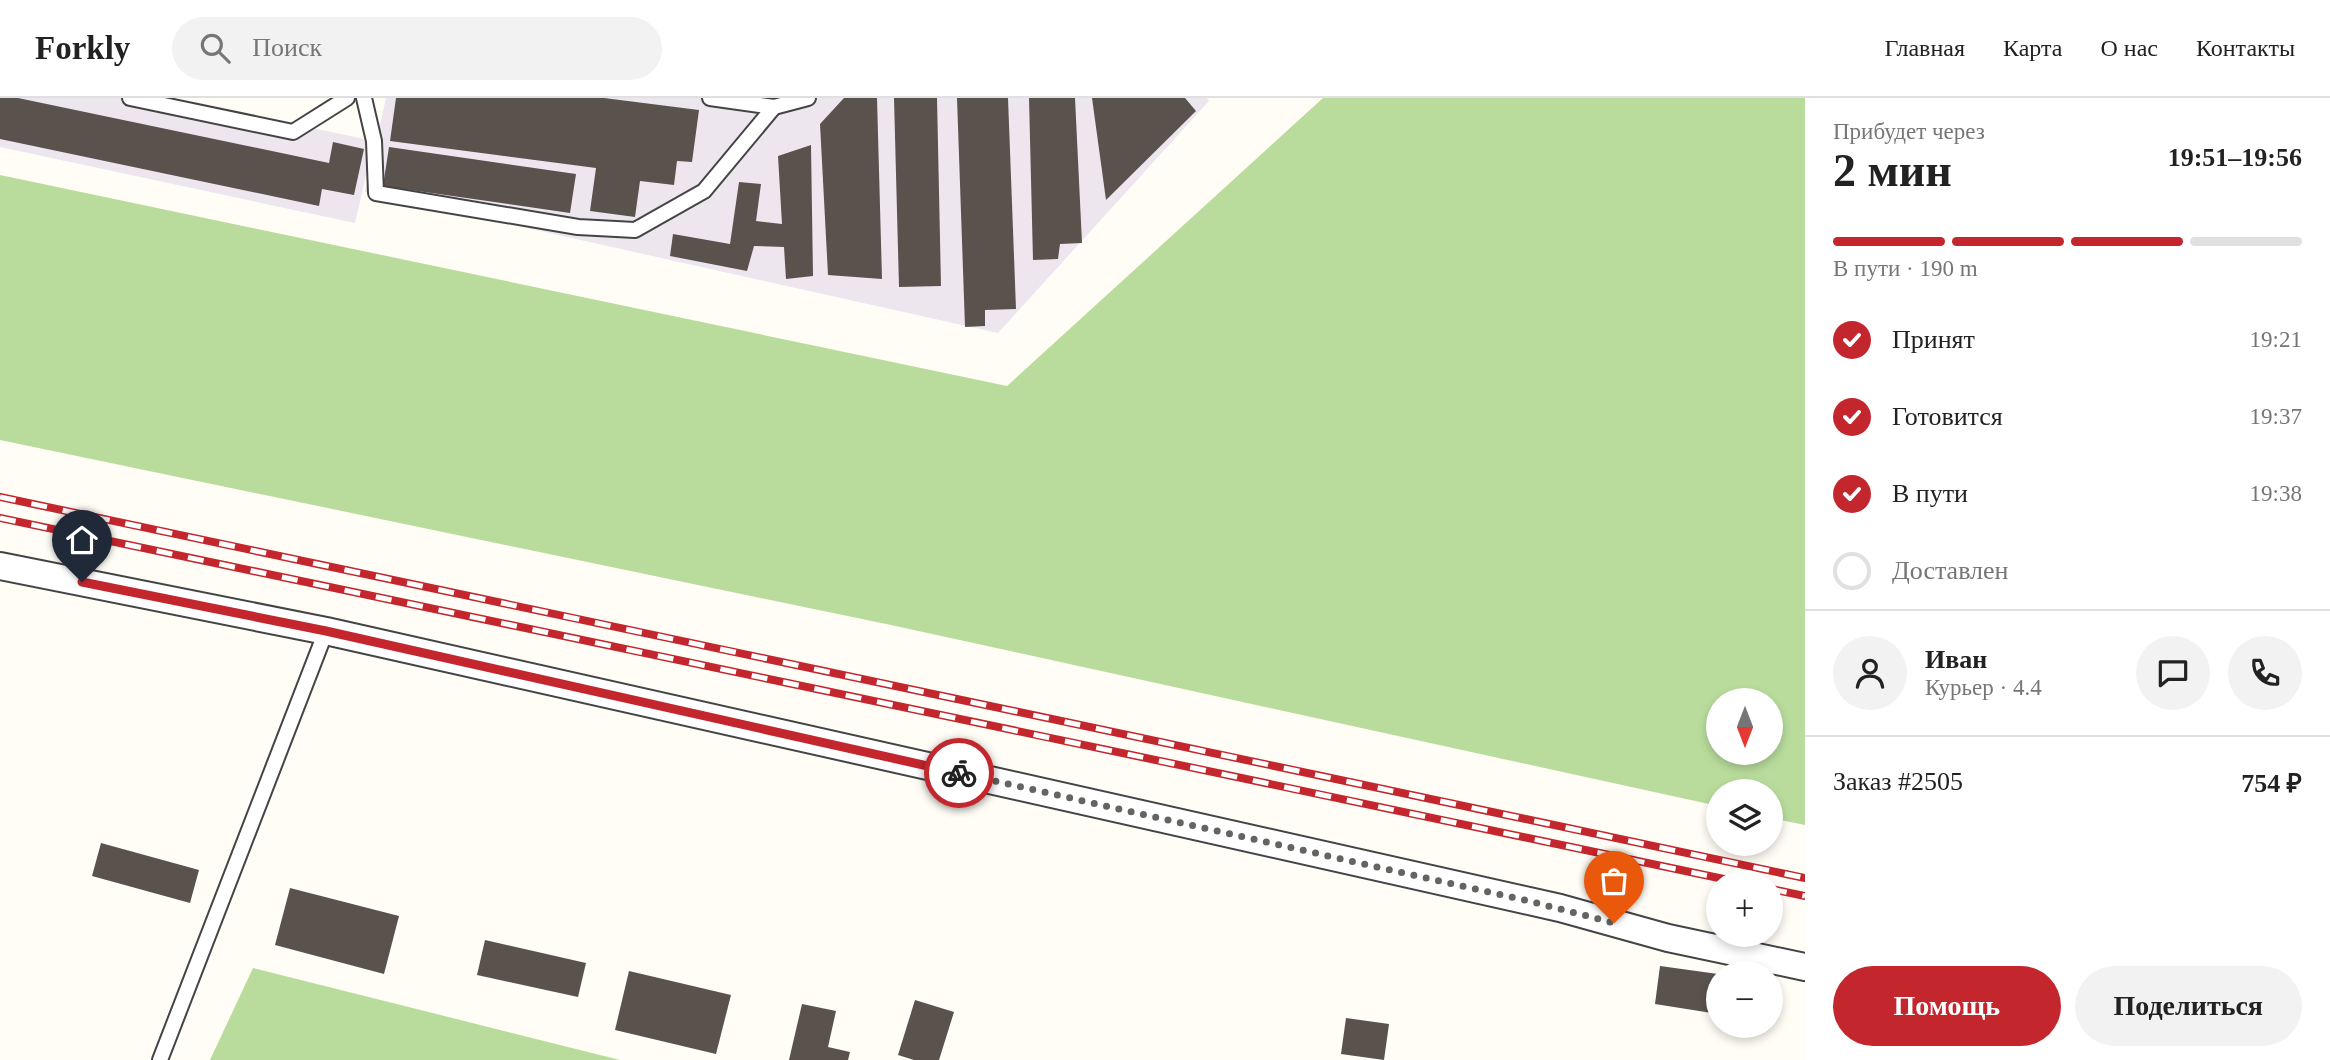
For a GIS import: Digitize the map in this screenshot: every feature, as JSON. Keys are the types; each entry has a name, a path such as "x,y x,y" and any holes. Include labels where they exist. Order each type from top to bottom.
{"street":[{"path":"0,566 326,631 1547,905 1668,937 1805,967"}],"lane":[{"path":"130,98 293,132 347,98"},
{"path":"365,98 374,141 376,193 578,227 635,230 704,191 774,107"},
{"path":"710,98 774,107 808,98"},
{"path":"160,1060 326,631"}],"shaded area":[{"path":"0,98 170,98 374,141 355,223 0,147"},
{"path":"386,98 1207,98 1209,101 998,333 365,192"}],"green space":[{"path":"1323,98 1805,98 1805,825 1783,820 1783,779 1706,779 1706,803 891,625 0,440 0,175 1007,386"},
{"path":"253,968 620,1060 210,1060"}],"building":[{"path":"0,98 18,98 329,163 333,142 364,149 354,195 322,189 319,206 0,139"},
{"path":"396,98 604,98 699,110 692,162 677,161 674,185 640,181 635,217 590,211 596,168 390,141"},
{"path":"844,98 877,98 882,279 828,275 820,124"},
{"path":"894,98 937,98 941,286 899,287"},
{"path":"957,98 1008,98 1016,309 985,310 985,326 965,327"},
{"path":"1029,98 1075,98 1082,243 1060,244 1058,259 1033,260"},
{"path":"1092,98 1185,98 1196,111 1106,200"},
{"path":"811,145 813,276 786,279 784,247 754,246 747,271 670,256 673,234 730,244 739,182 761,184 756,221 782,224 778,156"},
{"path":"389,147 576,174 570,213 383,186"},
{"path":"101,843 199,870 190,903 92,876"},
{"path":"290,888 399,916 384,974 275,945"},
{"path":"485,940 586,963 578,997 477,975"},
{"path":"1660,966 1706,972 1706,1012 1655,1004"},
{"path":"629,971 731,995 716,1054 615,1030"},
{"path":"915,1000 954,1012 939,1060 914,1060 898,1055"},
{"path":"802,1004 836,1011 828,1047 850,1052 848,1060 789,1060"},
{"path":"1346,1018 1389,1024 1384,1060 1341,1054"}],"railway":[{"path":"0,497 1805,878"},
{"path":"0,518 1706,875"},
{"path":"1783,891 1805,896"}],"way so far":[{"path":"959,773 1560,908 1614,923"}],"route":[{"path":"82,582 326,631 959,773"}]}
